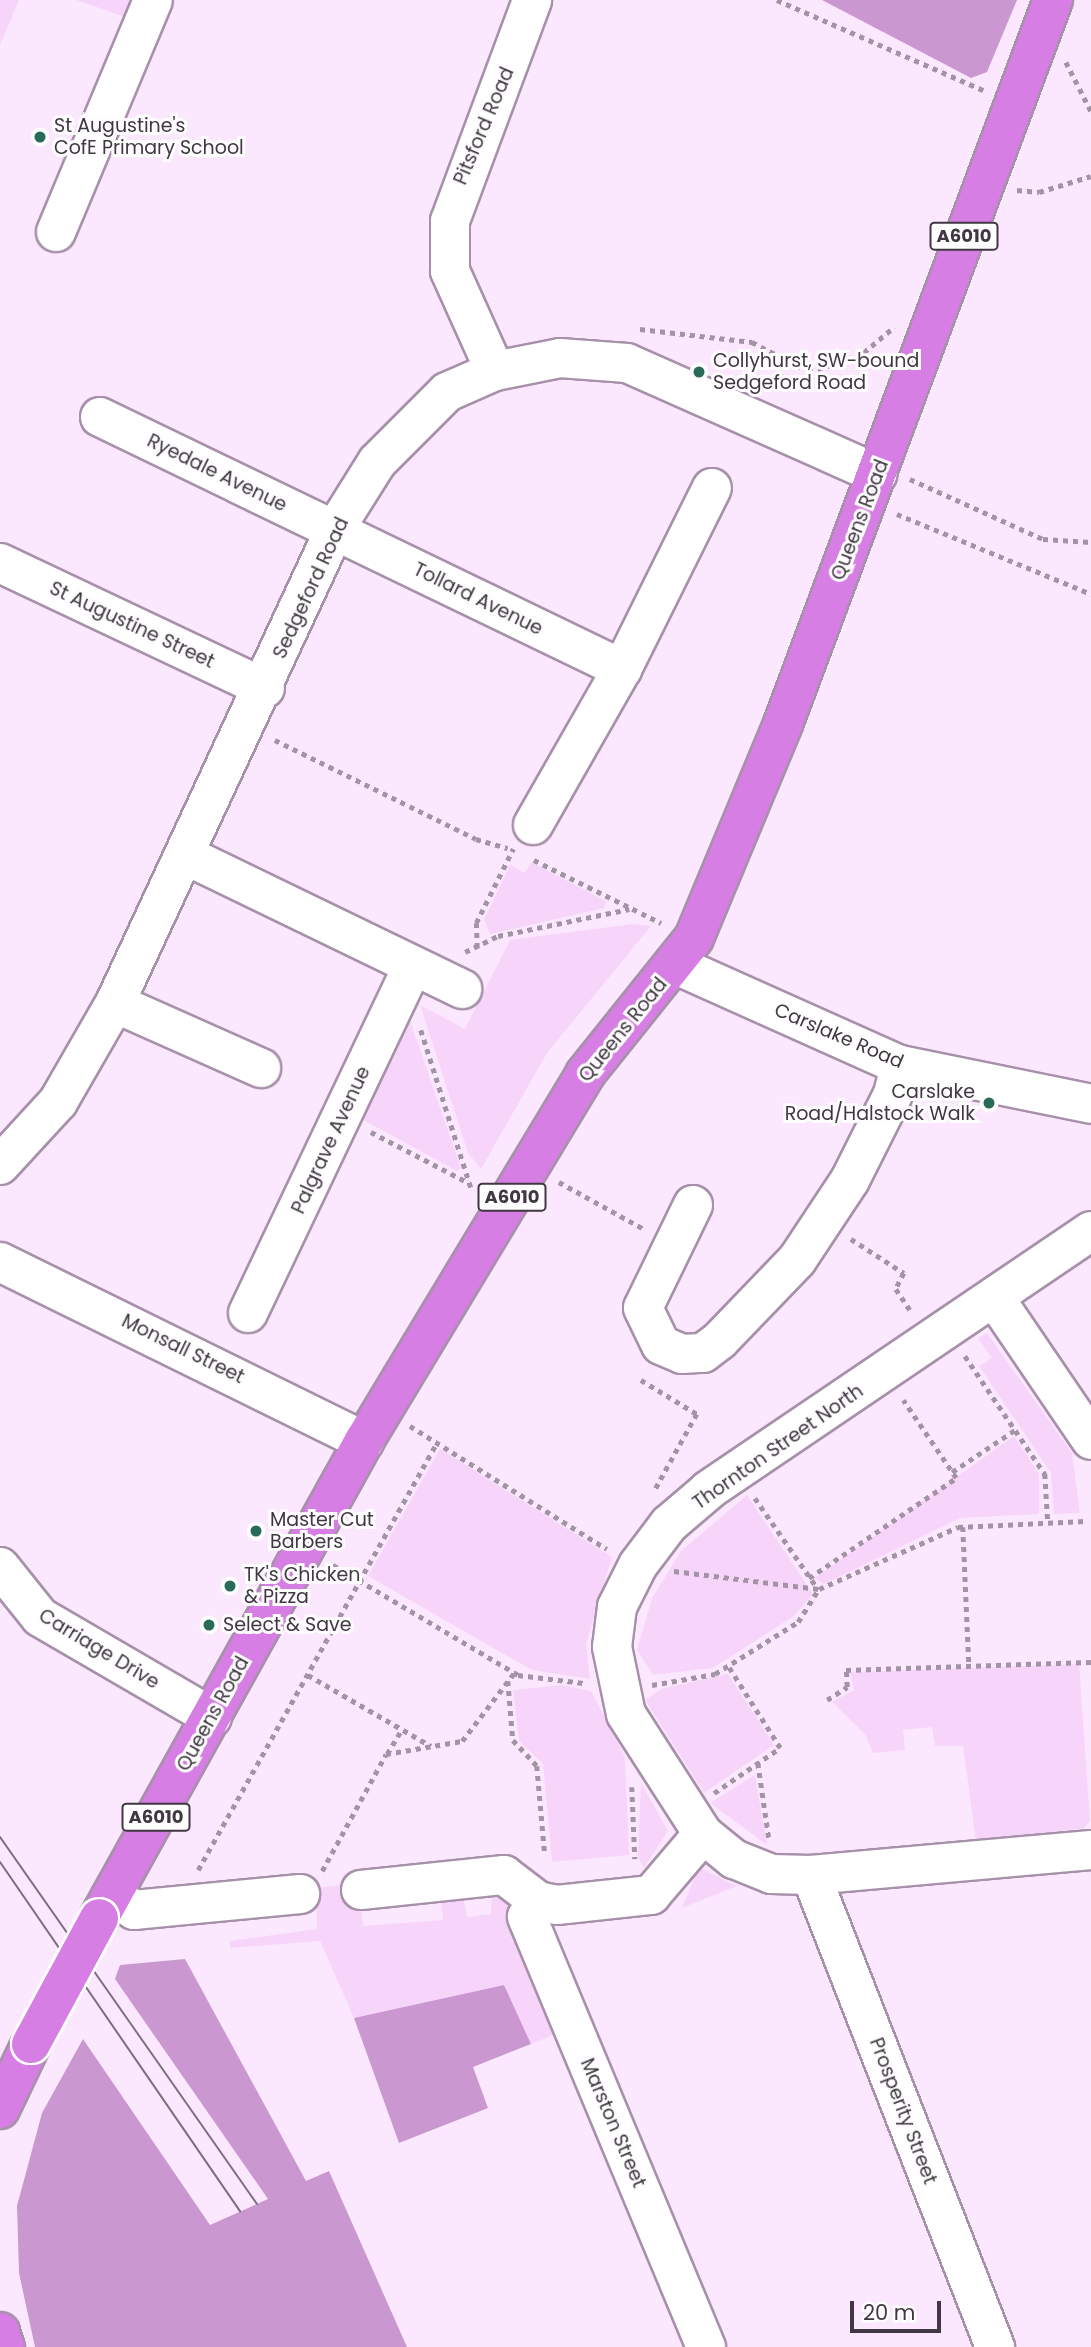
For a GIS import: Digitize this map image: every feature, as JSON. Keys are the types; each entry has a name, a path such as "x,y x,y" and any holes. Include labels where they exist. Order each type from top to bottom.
{"highway":[{"name":"Queens Road","path":"0,2109 31,2044 364,1441 585,1074 685,951 875,480 1010,102 1047,14"},
{"path":"0,2332 5,2347"}],"street":[{"path":"56,232 153,0"},
{"name":"Pitsford Road","path":"495,371 450,271 450,221 532,0"},
{"name":"Sedgeford Road","path":"0,1166 58,1102 115,1003 265,688 335,529 377,462 447,392 495,371 560,358 627,363 875,480"},
{"name":"Ryedale Avenue","path":"100,417 335,529"},
{"path":"523,837 622,669 712,488"},
{"name":"Tollard Avenue","path":"335,529 622,669"},
{"name":"St Augustine Street","path":"0,563 265,688"},
{"path":"185,855 413,966 457,972"},
{"name":"Carslake Road","path":"685,951 900,1065 1091,1104"},
{"name":"Palgrave Avenue","path":"248,1313 413,966"},
{"path":"115,1003 261,1068"},
{"path":"693,1205 671,1244 643,1308 661,1345 704,1353 797,1260 823,1221 887,1106 900,1065"},
{"name":"Thornton Street North","path":"1091,1231 996,1300 709,1490 669,1524 617,1607 627,1686 626,1714 734,1859 771,1874 811,1875 1091,1850"},
{"name":"Monsall Street","path":"0,1262 364,1441"},
{"path":"996,1300 1091,1440"},
{"name":"Carriage Drive","path":"0,1567 40,1616 212,1717"},
{"path":"361,1890 504,1875 538,1901 557,1905 651,1895 702,1818"},
{"name":"Prosperity Street","path":"811,1875 995,2347"},
{"path":"106,1907 134,1910 308,1888"},
{"name":"Marston Street","path":"538,1901 527,1917 706,2347"}],"path":[{"path":"777,0 1010,102"},
{"path":"1047,14 1091,111"},
{"path":"1039,192 1091,176"},
{"path":"627,329 752,342 808,371 856,359 904,318 933,322"},
{"path":"875,480 1043,539 1091,542"},
{"path":"875,480 1091,594"},
{"path":"246,725 476,839 523,837 629,909 685,951"},
{"path":"477,948 476,923 523,837"},
{"path":"457,972 477,948 498,936 629,909"},
{"path":"417,1017 470,1183 471,1196"},
{"path":"342,1118 470,1183"},
{"path":"556,1180 671,1244"},
{"path":"823,1221 904,1273"},
{"path":"957,1344 1045,1474 1048,1523"},
{"path":"641,1380 697,1414 650,1497"},
{"path":"809,1578 956,1478 894,1387"},
{"path":"406,1424 619,1557"},
{"path":"952,1472 1015,1430"},
{"path":"192,1880 437,1443"},
{"path":"748,1487 819,1589"},
{"path":"661,1570 819,1589 963,1527 1085,1521"},
{"path":"963,1527 970,1664"},
{"path":"305,1549 515,1672 627,1686 728,1666 798,1622 819,1589"},
{"path":"827,1700 847,1686 846,1670 1091,1662"},
{"path":"702,1818 758,1763 780,1748 728,1666"},
{"path":"386,1754 463,1741 515,1672"},
{"path":"308,1675 432,1746"},
{"path":"508,1681 513,1740 537,1766 545,1855"},
{"path":"308,1888 402,1729"},
{"path":"758,1763 771,1854"},
{"path":"631,1773 636,1864"}],"shaded area":[{"path":"0,0 19,0 0,45"},
{"path":"76,0 135,0 128,18"},
{"path":"822,0 1017,0 987,72 971,78"},
{"path":"531,862 606,901 604,908 490,934 484,920 510,865 525,873"},
{"path":"633,924 651,926 547,1053 481,1169 468,1153 420,1005 465,1029 510,940"},
{"path":"406,1009 461,1168 457,1171 356,1116"},
{"path":"987,1333 1072,1453 1080,1513 1054,1514 1051,1473 979,1366 992,1358 978,1338"},
{"path":"1014,1436 1039,1474 1039,1514 960,1518 824,1584 815,1578"},
{"path":"440,1449 612,1557 586,1644 590,1679 532,1670 368,1576"},
{"path":"747,1495 813,1594 794,1616 713,1668 653,1675 637,1650 652,1598 681,1551"},
{"path":"1079,1664 1090,1821 1084,1828 976,1841 963,1746 935,1746 932,1727 903,1730 905,1750 873,1753 865,1734 832,1702 854,1690 850,1672"},
{"path":"728,1674 774,1745 704,1793 645,1700 661,1689"},
{"path":"561,1685 591,1691 625,1757 629,1855 552,1862 543,1764 519,1741 513,1690"},
{"path":"755,1775 767,1845 710,1803"},
{"path":"641,1783 668,1831 644,1868 638,1857"},
{"path":"702,1869 737,1886 682,1908 695,1876"},
{"path":"359,1883 363,1926 443,1920 441,1894 463,1895 467,1917 491,1914 492,1894 513,1892 566,2030 531,2044 504,1985 354,2018 320,1941 230,1948 230,1941 317,1929 316,1888"},
{"path":"185,1959 306,2181 329,2171 407,2347 35,2347 19,2273 17,2206 42,2113 83,2039 210,2225 268,2199 115,1979 120,1965"},
{"path":"504,1985 531,2044 473,2067 488,2108 399,2143 354,2018"}],"tram line":[{"path":"0,1837 257,2204"},
{"path":"0,1862 240,2211"}],"place":[{"name":"St Augustine's CofE Primary School","path":"40,137"},
{"name":"Collyhurst, SW-bound Sedgeford Road","path":"699,372"},
{"name":"Carslake Road/Halstock Walk","path":"989,1103"},
{"name":"Master Cut Barbers","path":"256,1531"},
{"name":"TK's Chicken & Pizza","path":"230,1586"},
{"name":"Select & Save","path":"209,1625"}]}
